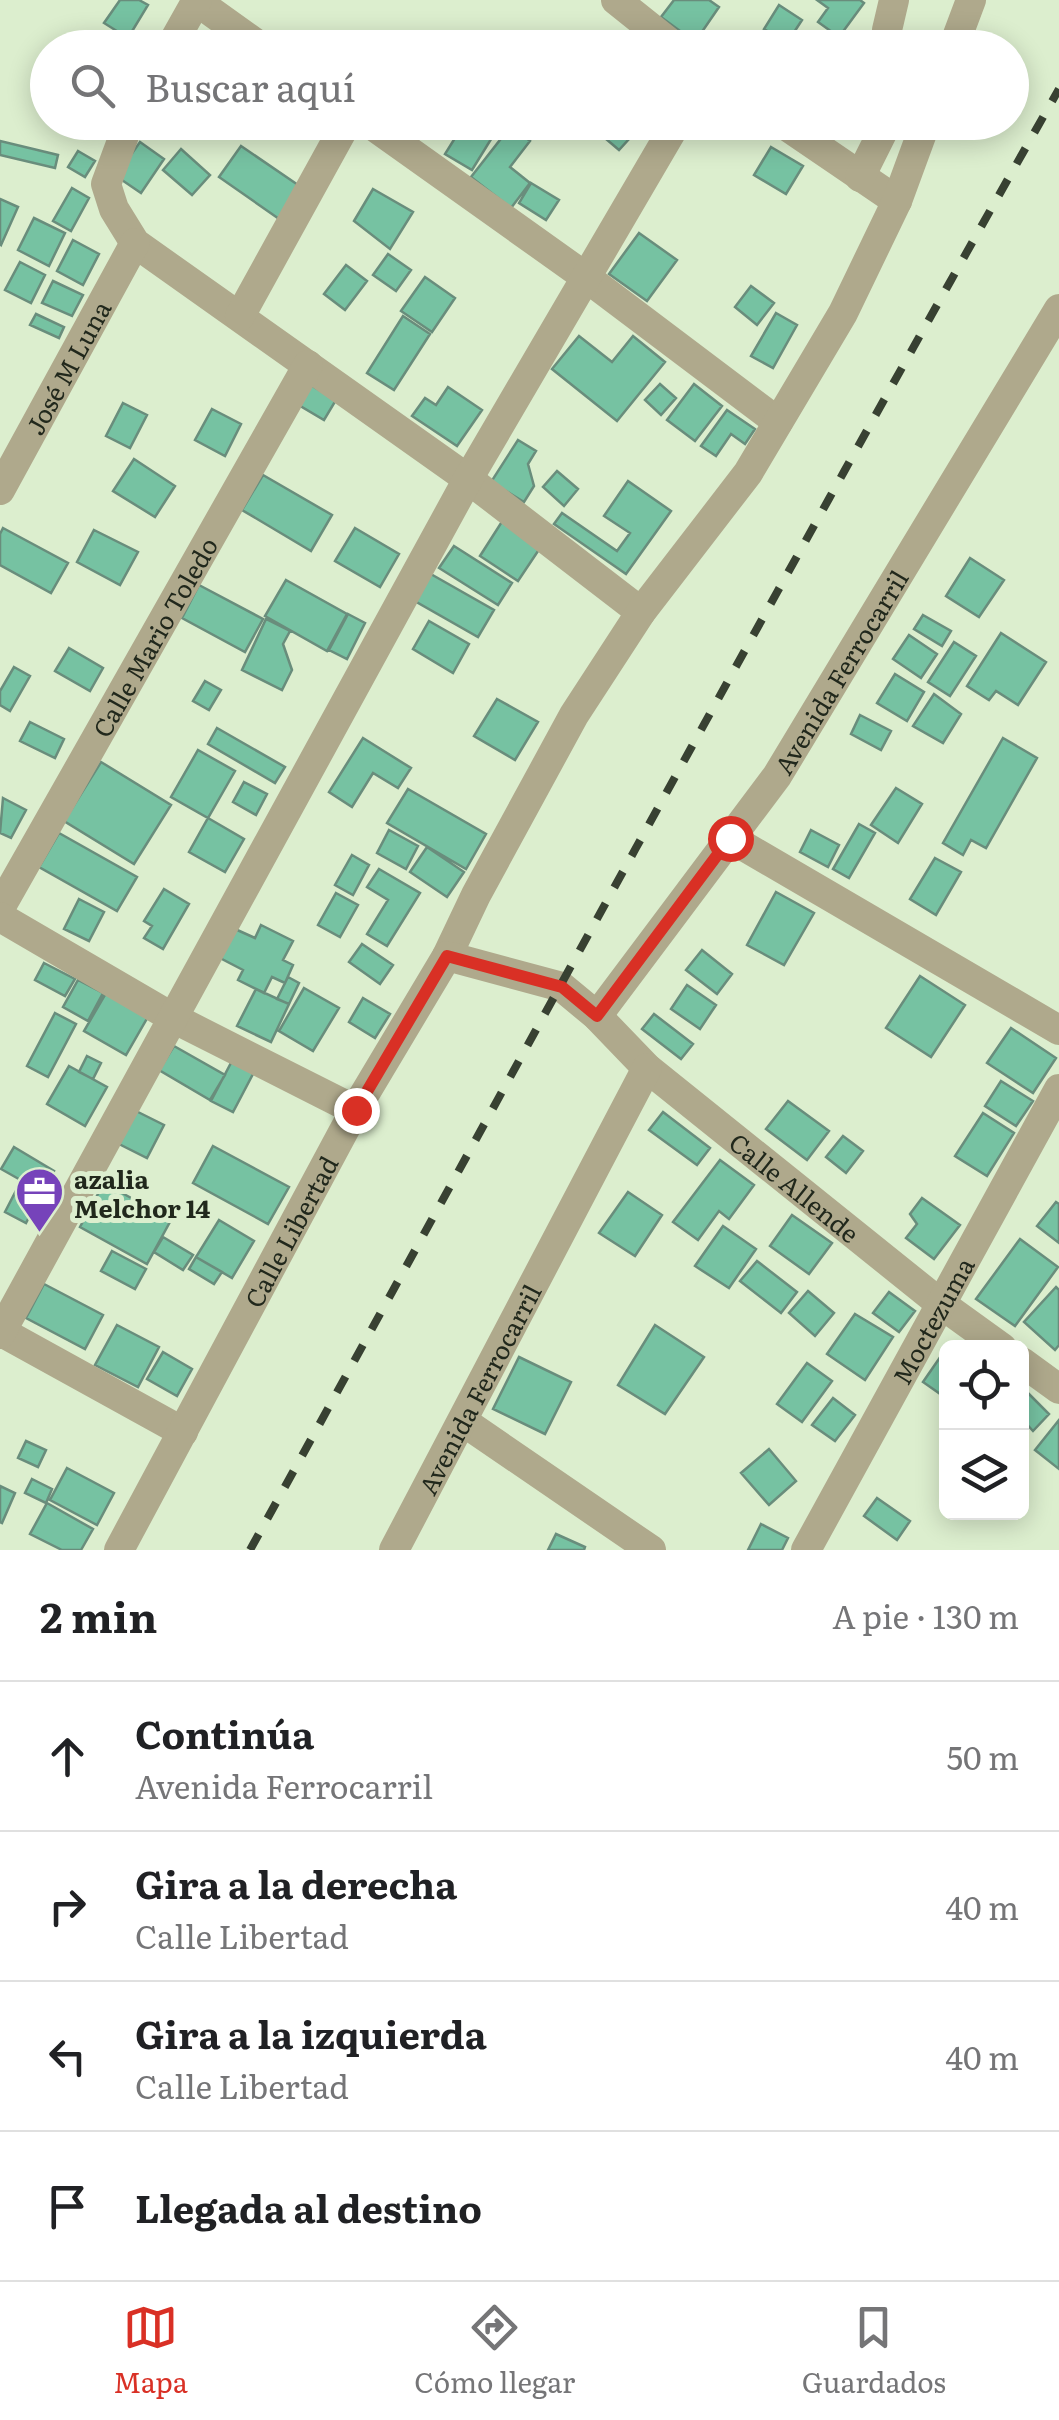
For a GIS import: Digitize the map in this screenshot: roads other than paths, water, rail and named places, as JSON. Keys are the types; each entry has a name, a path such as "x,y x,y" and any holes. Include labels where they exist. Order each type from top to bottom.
{"street":[{"path":"180,30 196,0 237,30"},
{"path":"616,0 651,11"},
{"path":"887,30 894,0"},
{"path":"960,30 972,0"},
{"path":"122,140 106,184 114,209 135,242 468,480 641,612"},
{"path":"240,316 338,140"},
{"path":"393,140 588,278 778,422"},
{"path":"183,1432 0,1332 176,1019 308,766 468,480 667,140"},
{"path":"806,140 897,202"},
{"path":"860,177 878,140"},
{"name":"Calle Libertad","path":"118,1550 356,1110 447,956 558,744 641,612 748,473 843,313 897,202 919,140"},
{"name":"José M Luna","path":"0,490 135,242"},
{"name":"Avenida Ferrocarril","path":"597,1016 778,776 1059,309"},
{"name":"Calle Mario Toledo","path":"0,908 308,365"},
{"path":"730,838 1059,1030"},
{"path":"0,918 176,1019 356,1110"},
{"path":"447,956 562,987 597,1016"},
{"name":"Calle Allende","path":"597,1016 647,1068 991,1340"},
{"name":"Avenida Ferrocarril","path":"394,1550 647,1068"},
{"name":"Moctezuma","path":"806,1550 1059,1089"},
{"path":"1029,1367 1059,1389"},
{"path":"464,1422 650,1550"}],"railway":[{"path":"250,1550 1059,89"}],"place":[{"name":"azalia Melchor 14","path":"39,1234"}]}
